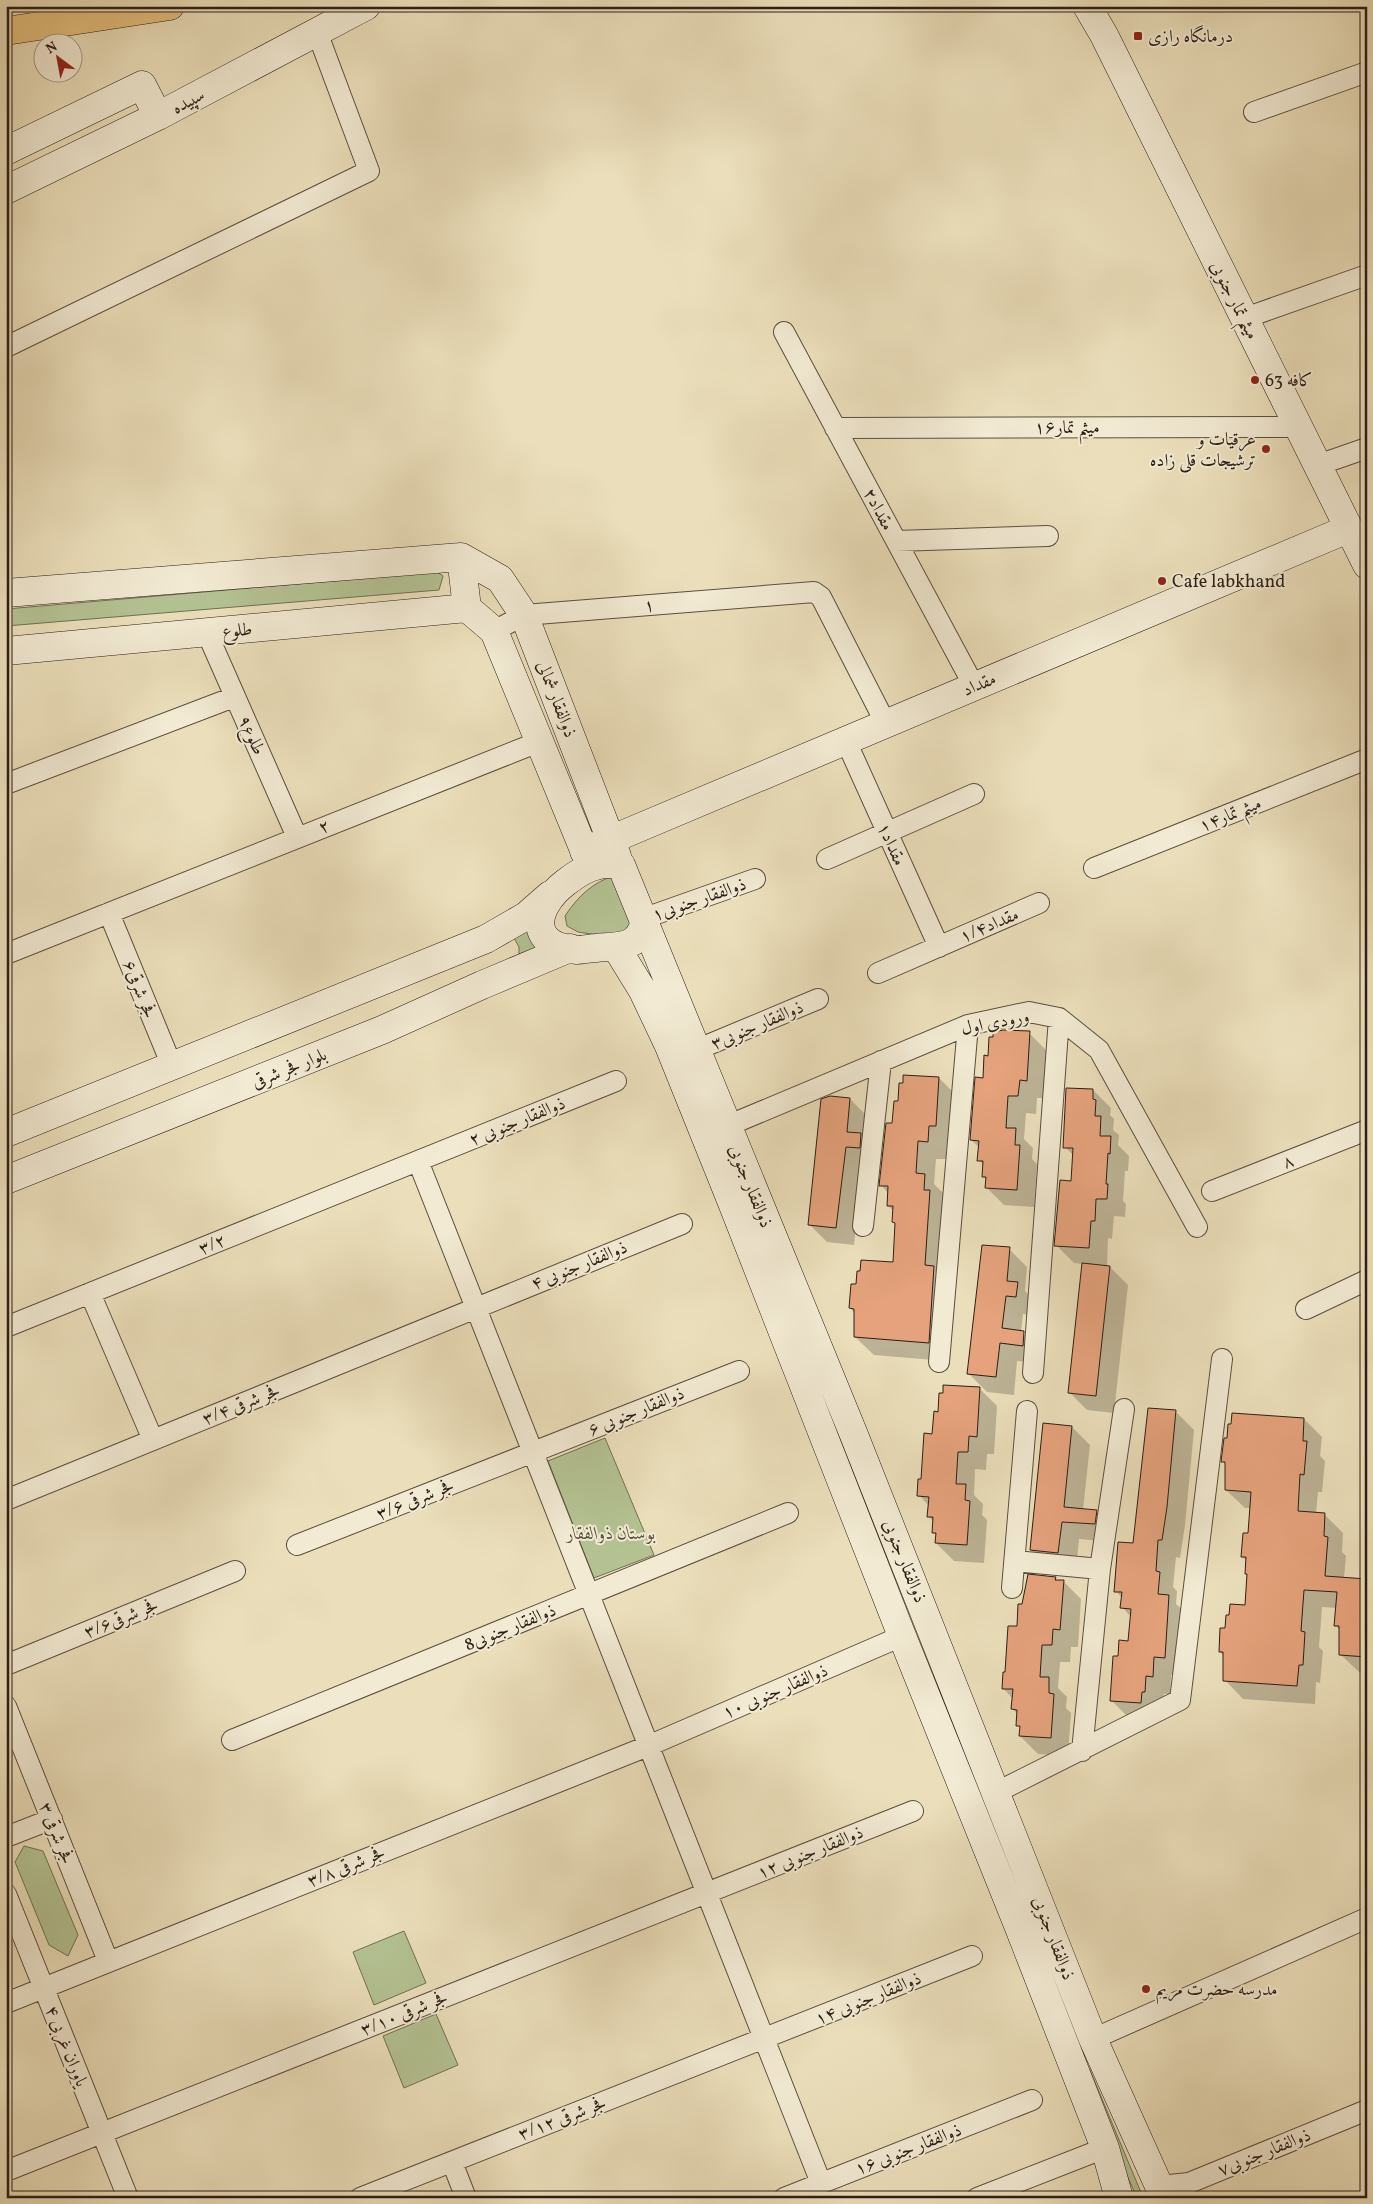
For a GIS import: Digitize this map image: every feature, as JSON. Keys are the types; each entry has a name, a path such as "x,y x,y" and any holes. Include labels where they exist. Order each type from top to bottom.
{"highway":[{"path":"6,31 170,6"}],"main road":[{"name":"سپیده","path":"6,190 158,116 366,6"},
{"name":"میثم تمار جنوبی","path":"1087,6 1104,35 1367,565"},
{"name":"میثم تمار جنوبی","path":"1100,6 1104,35"},
{"path":"6,151 142,85 158,116"},
{"name":"مقداد","path":"553,893 579,872 588,860 616,852 846,741 1348,529"},
{"path":"6,593 462,558 467,608"},
{"name":"ذوالفقار شمالی","path":"462,558 500,580 524,615 643,921"},
{"name":"ذوالفقار شمالی","path":"467,608 494,631 588,860"},
{"name":"طلوع","path":"6,651 467,608"},
{"path":"553,893 542,908 539,921 542,932 550,942 570,948 616,947 632,942 642,934 643,921"},
{"path":"6,1134 475,943 526,916 553,893"},
{"name":"ذوالفقار جنوبی","path":"643,921 854,1435 997,1792 1093,2039 1161,2194"},
{"path":"475,943 495,944 504,950 508,959 503,969 482,985"},
{"name":"ذوالفقار جنوبی","path":"616,947 643,991 680,1073 902,1636 964,1788 1104,2148 1119,2198"},
{"name":"بلوار فجر شرقی","path":"6,1180 382,1030 570,948"},
{"path":"828,1445 854,1435"}],"street":[{"path":"6,347 370,171 316,32"},
{"path":"1254,112 1367,72"},
{"path":"1245,318 1367,275"},
{"name":"مقداد۲","path":"784,332 974,686"},
{"name":"میثم تمار۱۶","path":"835,428 1299,427"},
{"path":"1318,465 1367,448"},
{"path":"896,541 1048,536"},
{"name":"۱","path":"494,631 524,615 814,592 821,597 886,724"},
{"name":"طلوع۹","path":"207,633 297,837"},
{"path":"6,784 234,697"},
{"name":"۲","path":"6,954 540,741"},
{"name":"مقداد۱","path":"846,741 938,947"},
{"name":"میثم تمار۱۴","path":"1094,868 1367,759"},
{"path":"827,859 974,794"},
{"name":"ذوالفقار جنوبی۱","path":"643,921 755,879"},
{"name":"مقداد۱/۴","path":"878,973 1039,903"},
{"name":"فجر شرقی۶","path":"109,913 172,1066"},
{"name":"ذوالفقار جنوبی۳","path":"696,1050 818,999"},
{"name":"ورودی اول","path":"727,1126 968,1024 1029,1012 1058,1018 1099,1050 1197,1227"},
{"path":"1033,1373 1058,1018"},
{"path":"939,1362 968,1024"},
{"path":"863,1226 881,1061"},
{"name":"۲ ذوالفقار جنوبی","path":"418,1161 616,1081"},
{"name":"۸","path":"1212,1191 1366,1133"},
{"path":"418,1161 821,2183"},
{"name":"۳/۲","path":"6,1327 418,1161"},
{"name":"۴ ذوالفقار جنوبی","path":"476,1307 682,1224"},
{"path":"1306,1309 1367,1280"},
{"path":"90,1293 153,1440"},
{"name":"۳/۴ فجر شرقی","path":"6,1500 476,1307"},
{"path":"997,1792 1082,1751 1180,1700 1222,1359"},
{"name":"۶ ذوالفقار جنوبی","path":"533,1452 739,1371"},
{"path":"1082,1751 1100,1569 1124,1409"},
{"path":"1012,1588 1027,1411"},
{"name":"۳/۶ فجر شرقی","path":"297,1545 533,1452"},
{"name":"8ذوالفقار جنوبی","path":"232,1740 788,1513"},
{"path":"1015,1561 1100,1569"},
{"name":"فجر شرقی۳/۶","path":"6,1665 235,1570"},
{"name":"۱۰ ذوالفقار جنوبی","path":"648,1746 902,1636"},
{"name":"۳ فجر شرقی","path":"6,1706 108,1961"},
{"name":"۳/۸ فجر شرقی","path":"6,2003 648,1746"},
{"name":"۱۲ ذوالفقار جنوبی","path":"706,1893 914,1810"},
{"path":"6,1837 52,1819"},
{"name":"۳/۱۰ فجر شرقی","path":"6,2171 706,1893"},
{"name":"۴ یاوران غربی","path":"6,1894 128,2198"},
{"path":"1093,2039 1367,1918"},
{"name":"۱۴ ذوالفقار جنوبی","path":"764,2039 972,1956"},
{"name":"۳/۱۲ فجر شرقی","path":"360,2198 764,2039"},
{"name":"۱۶ ذوالفقار جنوبی","path":"784,2198 1032,2100"},
{"name":"ذوالفقار جنوبی۷","path":"1161,2194 1367,2110"},
{"path":"977,2198 1104,2148"},
{"path":"452,2162 466,2198"}],"green space":[{"path":"437,572 443,576 439,590 6,626 6,609"},
{"path":"616,875 639,920 618,938 578,932 567,926 565,916 575,902 593,886"},
{"path":"532,920 545,949 519,956 519,947 513,936"},
{"name":"بوستان ذوالفقار","path":"605,1438 654,1555 594,1578 548,1461"},
{"path":"24,1846 43,1851 78,1935 68,1956 49,1945 15,1862"},
{"path":"404,1931 426,1983 374,2005 353,1952"},
{"path":"436,2014 458,2065 404,2088 383,2036"},
{"path":"1083,2061 1090,2070 1142,2195 1137,2198 1081,2071"}],"building":[{"path":"1003,1030 1030,1031 1027,1081 1020,1080 1018,1096 1008,1096 1006,1128 1016,1128 1015,1145 1020,1145 1017,1190 985,1188 986,1177 982,1177 983,1161 977,1161 979,1141 970,1140 975,1077 983,1078 984,1055 988,1056 989,1037 993,1037 993,1032"},
{"path":"903,1075 939,1077 936,1126 929,1126 928,1142 918,1141 916,1173 925,1174 924,1190 930,1190 925,1265 934,1266 929,1343 854,1337 854,1309 849,1308 851,1284 856,1284 857,1271 860,1271 861,1260 893,1262 895,1223 892,1222 893,1206 887,1206 888,1186 879,1186 886,1123 892,1123 894,1101 898,1101 899,1083 903,1083"},
{"path":"1066,1088 1093,1089 1093,1099 1096,1100 1095,1116 1101,1116 1100,1136 1111,1136 1106,1184 1108,1184 1107,1199 1096,1199 1095,1221 1091,1221 1089,1248 1054,1246 1060,1180 1071,1181 1073,1148 1063,1148"},
{"path":"830,1096 850,1098 847,1132 861,1133 860,1148 846,1147 836,1228 808,1225 821,1099"},
{"path":"982,1245 1010,1247 1007,1281 1018,1282 1016,1297 1006,1296 1002,1328 1024,1331 1023,1346 1000,1343 996,1377 967,1374"},
{"path":"1082,1263 1110,1266 1096,1396 1068,1393"},
{"path":"943,1385 980,1387 977,1437 969,1436 968,1452 958,1452 956,1484 966,1484 965,1500 970,1501 967,1545 935,1543 936,1533 932,1533 933,1517 927,1517 929,1497 917,1496 918,1479 921,1479 924,1433 932,1434 934,1411 938,1412 939,1393 943,1393"},
{"path":"1148,1408 1176,1410 1167,1507 1162,1540 1158,1540 1156,1571 1160,1572 1158,1594 1169,1595 1165,1658 1154,1657 1153,1677 1146,1676 1145,1692 1142,1692 1141,1703 1110,1701 1113,1656 1118,1656 1119,1640 1128,1641 1131,1609 1120,1608 1122,1592 1114,1592 1118,1542 1133,1543"},
{"path":"1232,1413 1304,1418 1303,1441 1307,1441 1304,1475 1300,1474 1298,1511 1325,1513 1324,1536 1328,1537 1325,1576 1367,1579 1367,1657 1339,1655 1339,1626 1334,1626 1337,1592 1304,1590 1301,1631 1305,1632 1303,1665 1299,1665 1297,1686 1223,1681 1223,1652 1219,1652 1220,1628 1225,1628 1226,1615 1229,1615 1230,1604 1245,1605 1246,1557 1241,1557 1243,1533 1248,1533 1251,1492 1225,1490 1225,1462 1221,1462 1224,1438 1227,1438 1228,1424 1231,1424"},
{"path":"1043,1423 1072,1426 1064,1507 1097,1510 1095,1524 1062,1522 1058,1553 1030,1550"},
{"path":"1028,1574 1056,1577 1055,1580 1064,1580 1060,1630 1053,1629 1052,1645 1042,1645 1040,1677 1049,1677 1049,1693 1054,1694 1051,1738 1019,1736 1020,1726 1016,1726 1017,1710 1011,1709 1013,1689 1002,1689 1008,1626 1017,1626 1018,1604 1022,1604"}],"place":[{"name":"درمانگاه رازی","path":"1138,36"},
{"name":"کافه 63","path":"1255,380"},
{"name":"عرقیات و ترشیجات قلی زاده","path":"1266,449"},
{"name":"Cafe labkhand","path":"1162,581"},
{"name":"مدرسه حضرت مریم","path":"1146,1989"}]}
